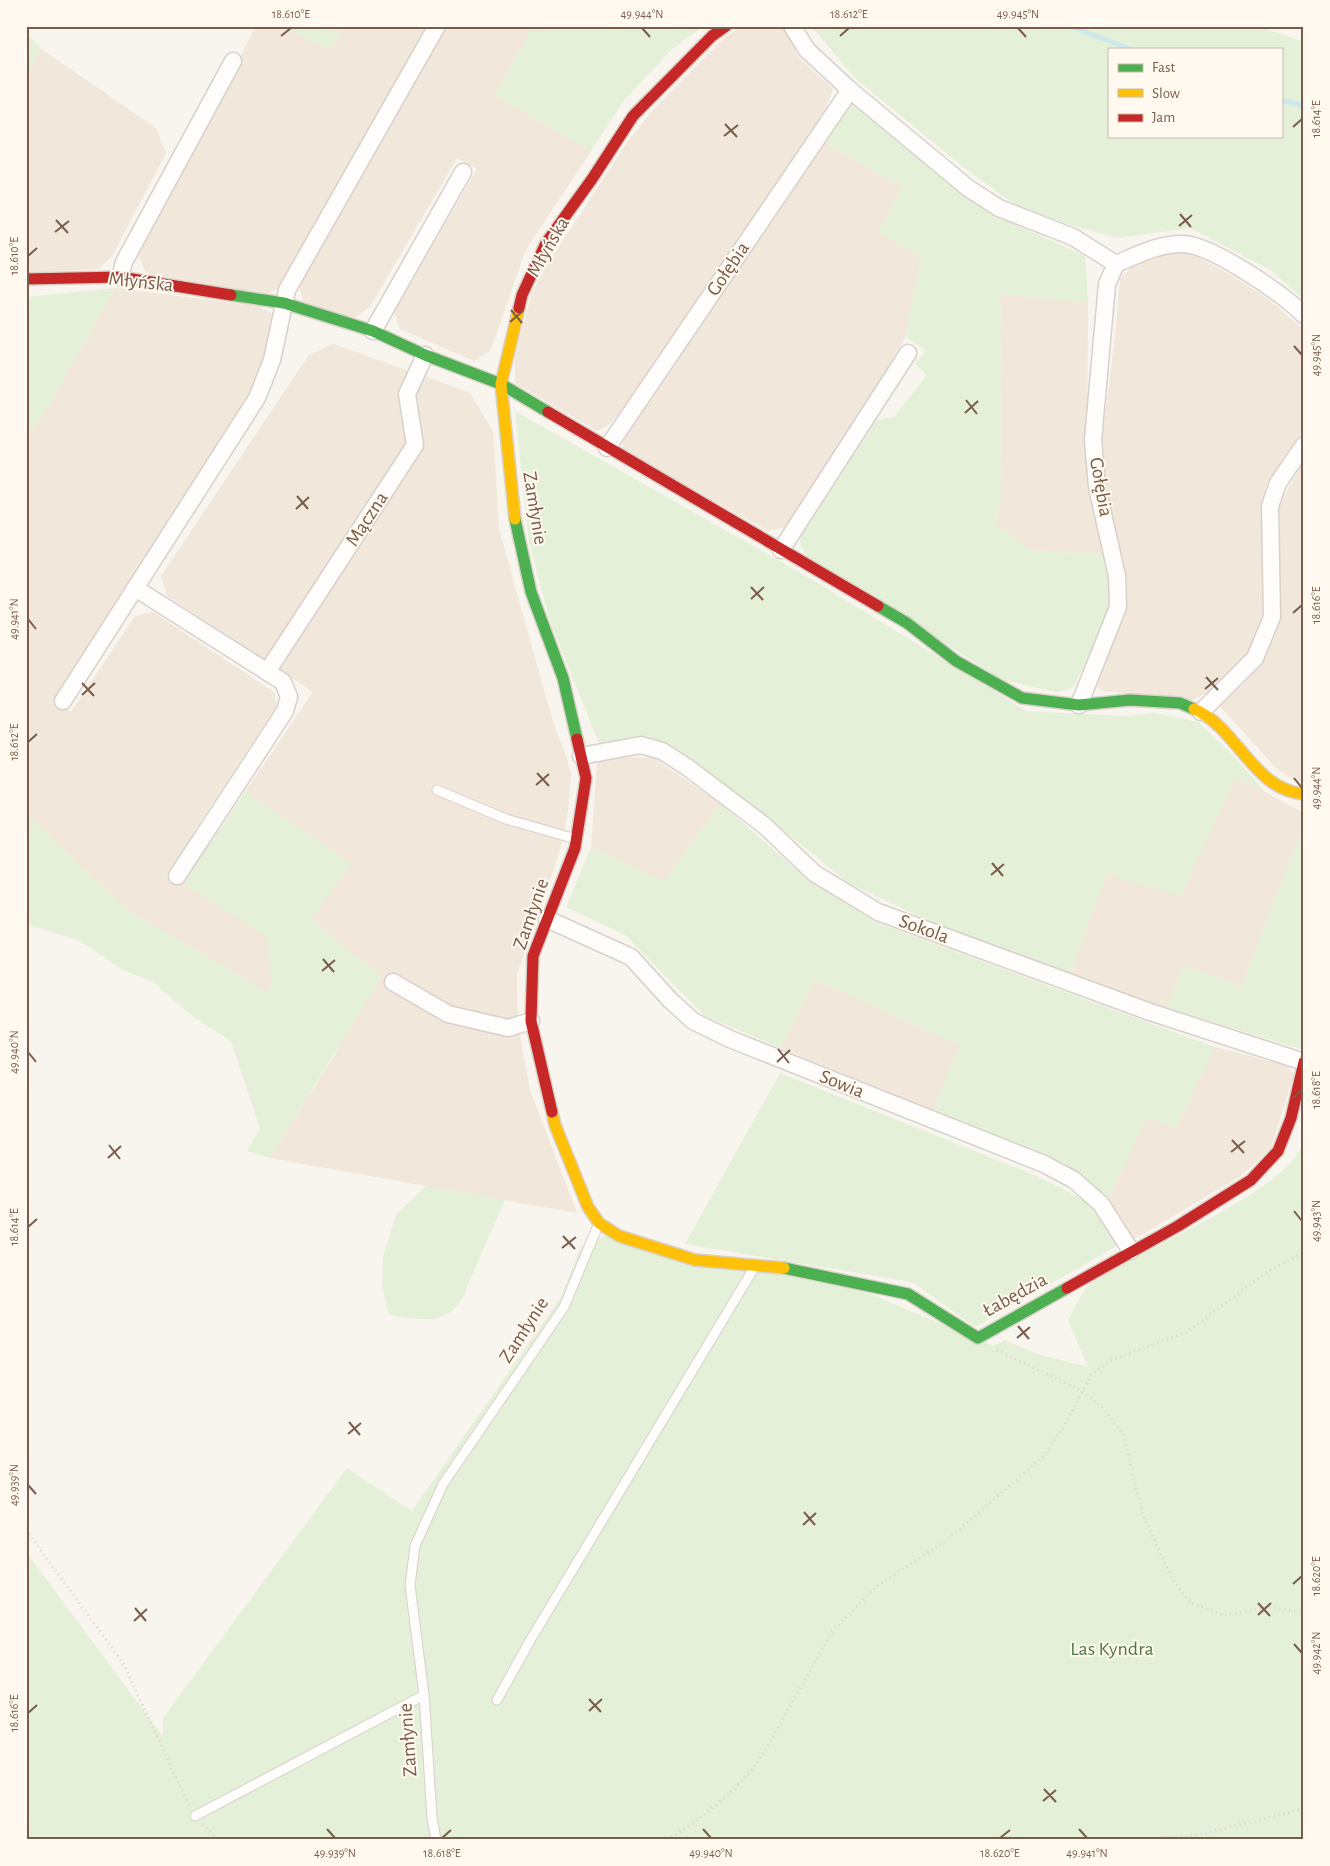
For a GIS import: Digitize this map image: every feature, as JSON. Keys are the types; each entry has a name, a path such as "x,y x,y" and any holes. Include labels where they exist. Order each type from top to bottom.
{"street":[{"path":"63,702 257,398 272,360 287,290 437,26"},
{"name":"Młyńska","path":"26,279 120,277 284,303 373,331 425,355 501,384 522,296 546,243 592,179 632,116 712,36 726,26"},
{"path":"792,26 807,50 850,90 968,188 999,208 1073,237 1116,264 1160,246 1184,244 1210,253 1241,269 1304,315"},
{"path":"120,277 124,262 233,61"},
{"name":"Gołębia","path":"607,448 850,90"},
{"path":"373,331 463,172"},
{"name":"Gołębia","path":"1079,705 1118,607 1118,576 1097,487 1093,440 1107,284 1116,264"},
{"path":"781,550 908,353"},
{"name":"Mączna","path":"267,672 415,445 407,394 425,355"},
{"path":"501,384 907,623 956,661 1022,698 1079,705 1130,700 1180,703 1201,712 1228,736 1266,780 1290,792 1304,794"},
{"name":"Zamłynie","path":"501,384 514,513 531,592 563,678 586,778 576,839 533,956 530,1021 555,1125 588,1207 599,1223"},
{"path":"1201,712 1255,658 1267,634 1272,617 1270,506 1278,483 1304,445"},
{"path":"135,588 283,682 289,697 285,711 177,876"},
{"name":"Sokola","path":"581,756 641,745 662,751 687,766 765,826 814,873 878,912 1150,1012 1304,1062"},
{"name":"Sowia","path":"547,919 631,957 670,1000 693,1020 730,1039 1035,1160 1074,1180 1101,1204 1131,1251"},
{"path":"393,982 448,1014 508,1028 530,1021"},
{"name":"Łabędzia","path":"599,1223 619,1236 695,1260 796,1269 908,1294 978,1338 1178,1226 1251,1180 1278,1151 1291,1118 1304,1062"}],"lane":[{"path":"437,790 506,819 576,839"},
{"name":"Zamłynie","path":"436,1840 432,1817 424,1694 410,1585 415,1546 443,1484 564,1307 599,1223"},
{"path":"497,1700 531,1639 755,1266"},
{"path":"194,1816 424,1694"}],"path":[{"path":"667,1840 694,1822 730,1793 757,1764 832,1632 877,1586 947,1540 1044,1456 1091,1375 1109,1361 1187,1332 1267,1272 1304,1252"},
{"path":"1008,1356 1082,1391 1104,1408 1124,1436 1142,1512 1172,1579 1191,1603 1223,1615 1271,1607 1304,1613"},
{"path":"26,1530 123,1663 194,1816 218,1840"},
{"path":"1146,1840 1200,1834 1304,1809"}],"shaded area":[{"path":"256,26 280,26 330,50 342,26 428,26 282,285 266,295 146,273 138,254"},
{"path":"446,26 534,26 494,95 591,151 525,251 491,350 474,361 400,329 394,312 477,169 457,158 370,307 354,318 304,304 299,287"},
{"path":"743,26 784,26 800,59 833,89 824,114 642,385 609,425 597,431 515,383 515,353 532,293 547,265 628,141 657,105 725,37"},
{"path":"41,49 156,128 166,153 112,256 99,269 26,272 26,81"},
{"path":"824,142 903,188 878,232 921,257 906,337 893,357 892,371 784,528 768,531 623,450 623,439"},
{"path":"1171,252 1192,254 1227,273 1267,298 1304,330 1304,429 1265,488 1263,511 1265,614 1259,638 1245,660 1207,693 1193,700 1101,691 1095,684 1125,613 1126,578 1105,481 1102,438 1115,338 1120,279 1133,265"},
{"path":"115,288 259,306 272,314 264,357 248,398 54,701 71,712 135,616 153,612 274,692 277,705 194,831 211,842 313,692 167,596 161,576 309,355 333,344 469,392 493,431 499,529 553,722 571,773 563,839 545,897 517,973 517,1002 520,1036 530,1090 577,1213 270,1158 338,1049 272,984 267,992 128,911 26,814 26,439 47,408"},
{"path":"1000,294 1088,302 1087,478 1107,554 1032,551 995,525 1001,495 1002,363"},
{"path":"1304,461 1304,783 1299,784 1277,769 1218,704 1243,685 1274,639 1279,599 1277,508"},
{"path":"628,757 654,758 720,803 664,882 591,847 597,763"},
{"path":"1235,776 1304,813 1304,825 1241,987 1184,966 1167,1008 1069,975 1107,873 1181,895"},
{"path":"814,979 960,1045 933,1111 781,1048"},
{"path":"1215,1047 1288,1066 1294,1075 1270,1150 1239,1177 1133,1240 1108,1199 1147,1117 1175,1128"}],"green space":[{"path":"280,26 342,26 330,50"},
{"path":"534,26 703,26 671,50 625,99 591,151 494,95"},
{"path":"811,26 1257,26 1304,42 1304,300 1272,271 1190,228 1117,238 1064,223 1014,204 967,170 856,79"},
{"path":"26,32 41,49 26,81"},
{"path":"853,103 973,202 994,215 1085,256 1088,302 1000,294 1002,363 1001,495 995,525 1032,551 1107,554 1110,585 1108,617 1075,684 1070,689 1056,692 1003,680 807,556 800,545 801,536 877,420 894,417 927,375 915,364 926,350 906,337 921,257 877,232 903,188 824,142 844,108"},
{"path":"115,288 47,408 26,439 26,297"},
{"path":"515,411 811,579 1026,711 1127,716 1154,713 1198,722 1232,754 1265,792 1235,777 1181,896 1107,874 1069,975 942,927 848,883 806,848 676,751 649,736 599,743 550,621 529,542"},
{"path":"245,792 351,863 311,920 382,976 270,1158 247,1151 260,1128 231,1041 195,1018 153,982 123,970 80,941 26,924 26,814 128,911 267,992 272,984 267,937 184,884"},
{"path":"720,803 807,879 875,922 1215,1047 1175,1128 1147,1117 1108,1199 1066,1164 933,1111 960,1045 814,979 781,1048 705,1016 625,935 566,907 591,847 664,882"},
{"path":"1304,825 1304,1045 1300,1049 1167,1008 1184,966 1241,987"},
{"path":"780,1073 1034,1175 1081,1198 1111,1221 1110,1234 1117,1246 975,1327 912,1282 685,1244"},
{"name":"Las Kyndra","path":"1304,1141 1304,1840 26,1840 26,1552 163,1737 163,1718 347,1468 412,1511 561,1297 581,1246 606,1235 851,1286 994,1346 1005,1340 1037,1354 1088,1367 1068,1321 1088,1286 1114,1269 1210,1219 1242,1200 1271,1180 1292,1161"},
{"path":"426,1186 505,1200 466,1292 455,1308 444,1316 433,1319 389,1315 382,1287 383,1257 396,1215"}],"waterway":[{"path":"1070,26 1127,48"},
{"path":"1282,100 1304,106"}],"traffic: fast":[{"path":"231,295 284,303 373,331 425,355 501,384 548,412"},
{"path":"515,519 531,592 563,678 577,739"},
{"path":"878,606 907,623 956,661 1022,698 1079,705 1130,700 1180,703 1194,709"},
{"path":"784,1268 908,1294 978,1338 1067,1288"}],"traffic: slow":[{"path":"515,519 501,384 519,308"},
{"path":"1194,709 1209,718 1223,730 1271,782 1286,790 1304,794"},
{"path":"552,1112 555,1125 588,1207 599,1223 619,1236 695,1260 784,1268"}],"traffic: jam":[{"path":"519,308 522,295 546,243 592,179 633,116 712,36 726,26"},
{"path":"26,279 120,277 231,295"},
{"path":"548,412 878,606"},
{"path":"552,1112 531,1021 533,956 575,848 586,778 577,739"},
{"path":"1067,1288 1178,1226 1251,1180 1278,1151 1291,1118 1304,1062"}]}
